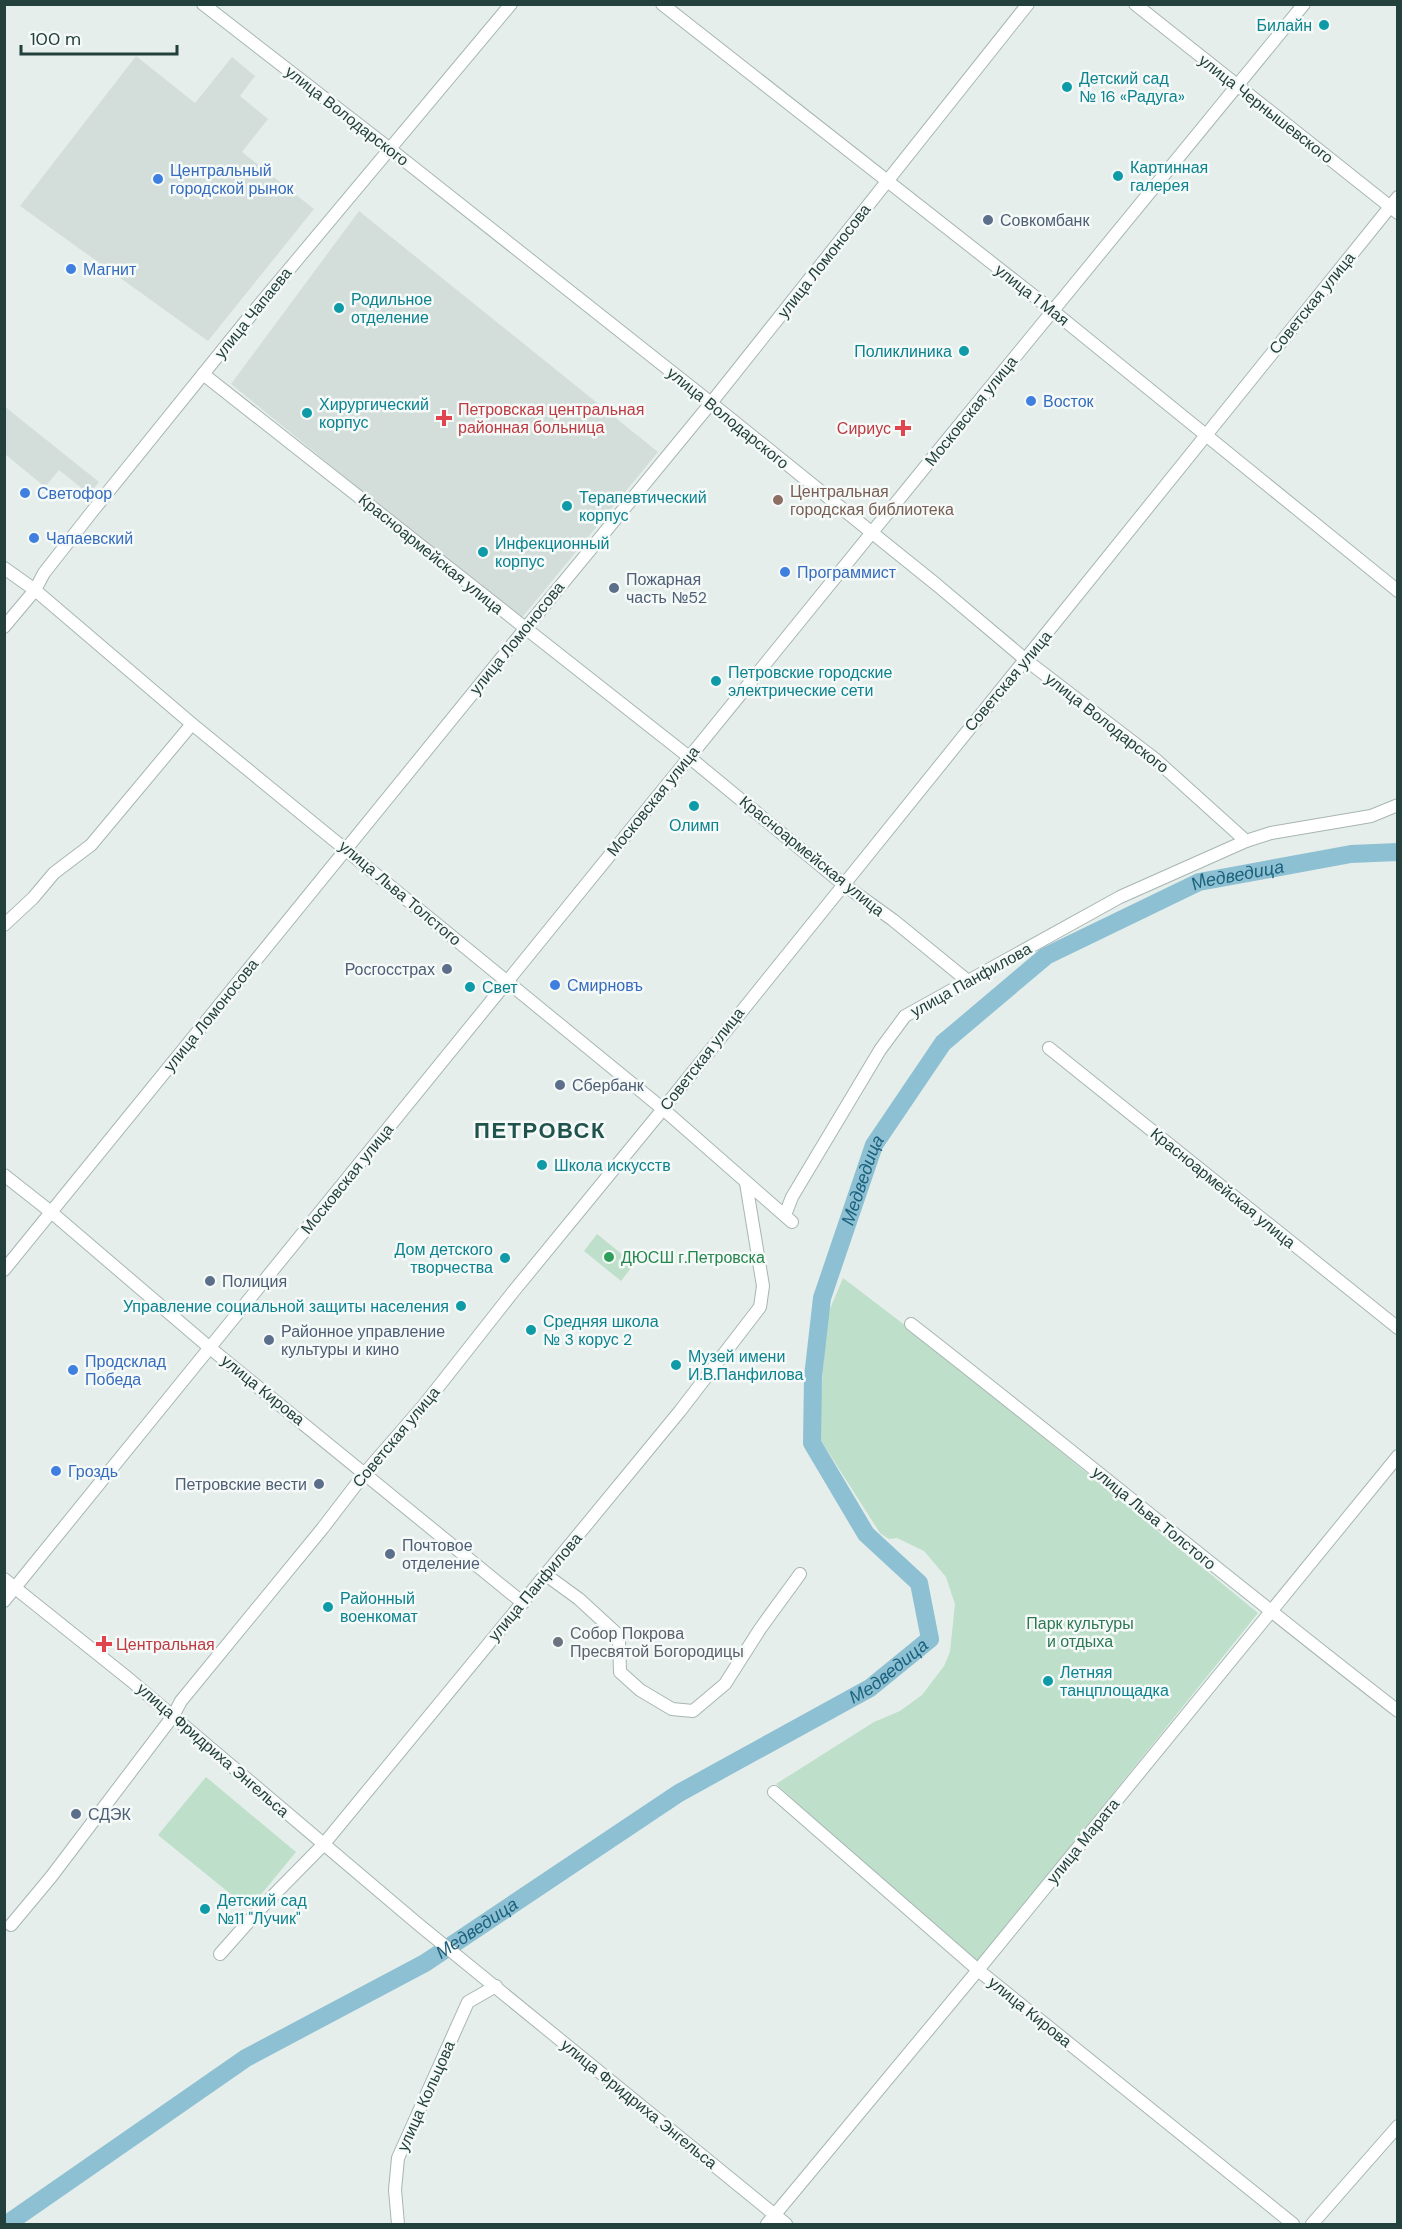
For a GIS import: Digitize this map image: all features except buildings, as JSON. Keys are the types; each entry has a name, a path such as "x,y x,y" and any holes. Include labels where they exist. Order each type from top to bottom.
{"street":[{"name":"улица Володарского","path":"202,4 390,148 711,403 1026,660 1155,759 1246,841"},
{"name":"улица Чапаева","path":"4,627 35,590 44,573 77,531 203,374 510,4"},
{"name":"улица 1 Мая","path":"662,4 1053,311 1398,591"},
{"name":"улица Ломоносова","path":"4,1270 525,628 711,403 1028,4"},
{"name":"улица Чернышевского","path":"1135,4 1237,87 1395,205"},
{"name":"Московская улица","path":"4,1600 1304,4"},
{"name":"Советская улица","path":"11,1925 51,1877 173,1716 181,1701 316,1537 365,1473 424,1405 843,884 1395,205"},
{"name":"Красноармейская улица","path":"203,374 689,757 843,884 893,920 969,982"},
{"name":"улица Льва Толстого","path":"4,568 35,590 192,723 663,1109 789,1219"},
{"path":"4,925 33,898 54,873 91,844 192,723"},
{"name":"улица Панфилова","path":"789,1219 792,1197 880,1050 905,1016 1120,897 1246,841 1271,833 1371,816 1398,805"},
{"name":"Красноармейская улица","path":"1049,1048 1398,1328"},
{"name":"улица Кирова","path":"4,1175 51,1212 210,1348 523,1603"},
{"name":"улица Панфилова","path":"220,1954 259,1910 323,1845 680,1411 760,1307 763,1286 747,1183"},
{"name":"улица Льва Толстого","path":"911,1323 1270,1613 1398,1712"},
{"name":"улица Марата","path":"771,2220 1398,1456"},
{"path":"546,1575 579,1599 616,1633 619,1640 620,1672 640,1690 672,1709 693,1711 725,1684 760,1629 800,1574"},
{"name":"улица Фридриха Энгельса","path":"4,1579 173,1716 323,1845 494,1985 771,2220 786,2224"},
{"name":"улица Кирова","path":"774,1792 978,1970 1293,2224"},
{"name":"улица Кольцова","path":"398,2224 395,2190 398,2158 468,2002 494,1985"},
{"path":"1312,2224 1398,2126"}],"shaded area":[{"name":"Центральный городской рынок","path":"136,56 195,103 232,57 255,76 240,96 268,119 242,152 314,209 208,341 20,206"},
{"name":"Петровская центральная районная больница","path":"359,211 658,452 520,620 231,384"},
{"path":"4,406 99,482 89,494 59,470 45,487 5,454"}],"green space":[{"name":"ДЮСШ г.Петровска","path":"597,1234 634,1264 621,1281 584,1251"},
{"name":"Парк культуры и отдыха","path":"843,1278 923,1339 1258,1613 1074,1842 978,1966 776,1784 874,1722 900,1711 922,1695 944,1666 950,1652 955,1604 946,1577 924,1551 897,1538 889,1539 880,1533 818,1436 827,1316"},
{"path":"206,1777 296,1852 249,1909 158,1835"}],"waterway":[{"name":"Медведица","path":"7,2224 246,2058 425,1963 679,1793 870,1688 930,1639 919,1583 866,1534 812,1443 813,1377 822,1298 874,1145 943,1043 1046,956 1199,882 1351,854 1398,852"}],"place":[{"name":"Билайн","path":"1324,25"},
{"name":"Детский сад № 16 «Радуга»","path":"1067,87"},
{"name":"Картинная галерея","path":"1118,176"},
{"name":"Центральный городской рынок","path":"158,179"},
{"name":"Совкомбанк","path":"988,220"},
{"name":"Магнит","path":"71,269"},
{"name":"Родильное отделение","path":"339,308"},
{"name":"Поликлиника","path":"964,351"},
{"name":"Восток","path":"1031,401"},
{"name":"Хирургический корпус","path":"307,413"},
{"name":"Петровская центральная районная больница","path":"444,418"},
{"name":"Сириус","path":"903,428"},
{"name":"Светофор","path":"25,493"},
{"name":"Центральная городская библиотека","path":"778,500"},
{"name":"Терапевтический корпус","path":"567,506"},
{"name":"Чапаевский","path":"34,538"},
{"name":"Инфекционный корпус","path":"483,552"},
{"name":"Программист","path":"785,572"},
{"name":"Пожарная часть №52","path":"614,588"},
{"name":"Петровские городские электрические сети","path":"716,681"},
{"name":"Олимп","path":"694,806"},
{"name":"Росгосстрах","path":"447,969"},
{"name":"Смирновъ","path":"555,985"},
{"name":"Свет","path":"470,987"},
{"name":"Сбербанк","path":"560,1085"},
{"name":"Школа искусств","path":"542,1165"},
{"name":"ДЮСШ г.Петровска","path":"609,1257"},
{"name":"Дом детского творчества","path":"505,1258"},
{"name":"Полиция","path":"210,1281"},
{"name":"Управление социальной защиты населения","path":"461,1306"},
{"name":"Средняя школа № 3 корус 2","path":"531,1330"},
{"name":"Районное управление культуры и кино","path":"269,1340"},
{"name":"Музей имени И.В.Панфилова","path":"676,1365"},
{"name":"Продсклад Победа","path":"73,1370"},
{"name":"Гроздь","path":"56,1471"},
{"name":"Петровские вести","path":"319,1484"},
{"name":"Почтовое отделение","path":"390,1554"},
{"name":"Районный военкомат","path":"328,1607"},
{"name":"Собор Покрова Пресвятой Богородицы","path":"558,1642"},
{"name":"Центральная","path":"104,1644"},
{"name":"Летняя танцплощадка","path":"1048,1681"},
{"name":"СДЭК","path":"76,1814"},
{"name":"Детский сад №11 \"Лучик\"","path":"205,1909"}],"district":[{"name":"ПЕТРОВСК","path":"540,1130"}]}
